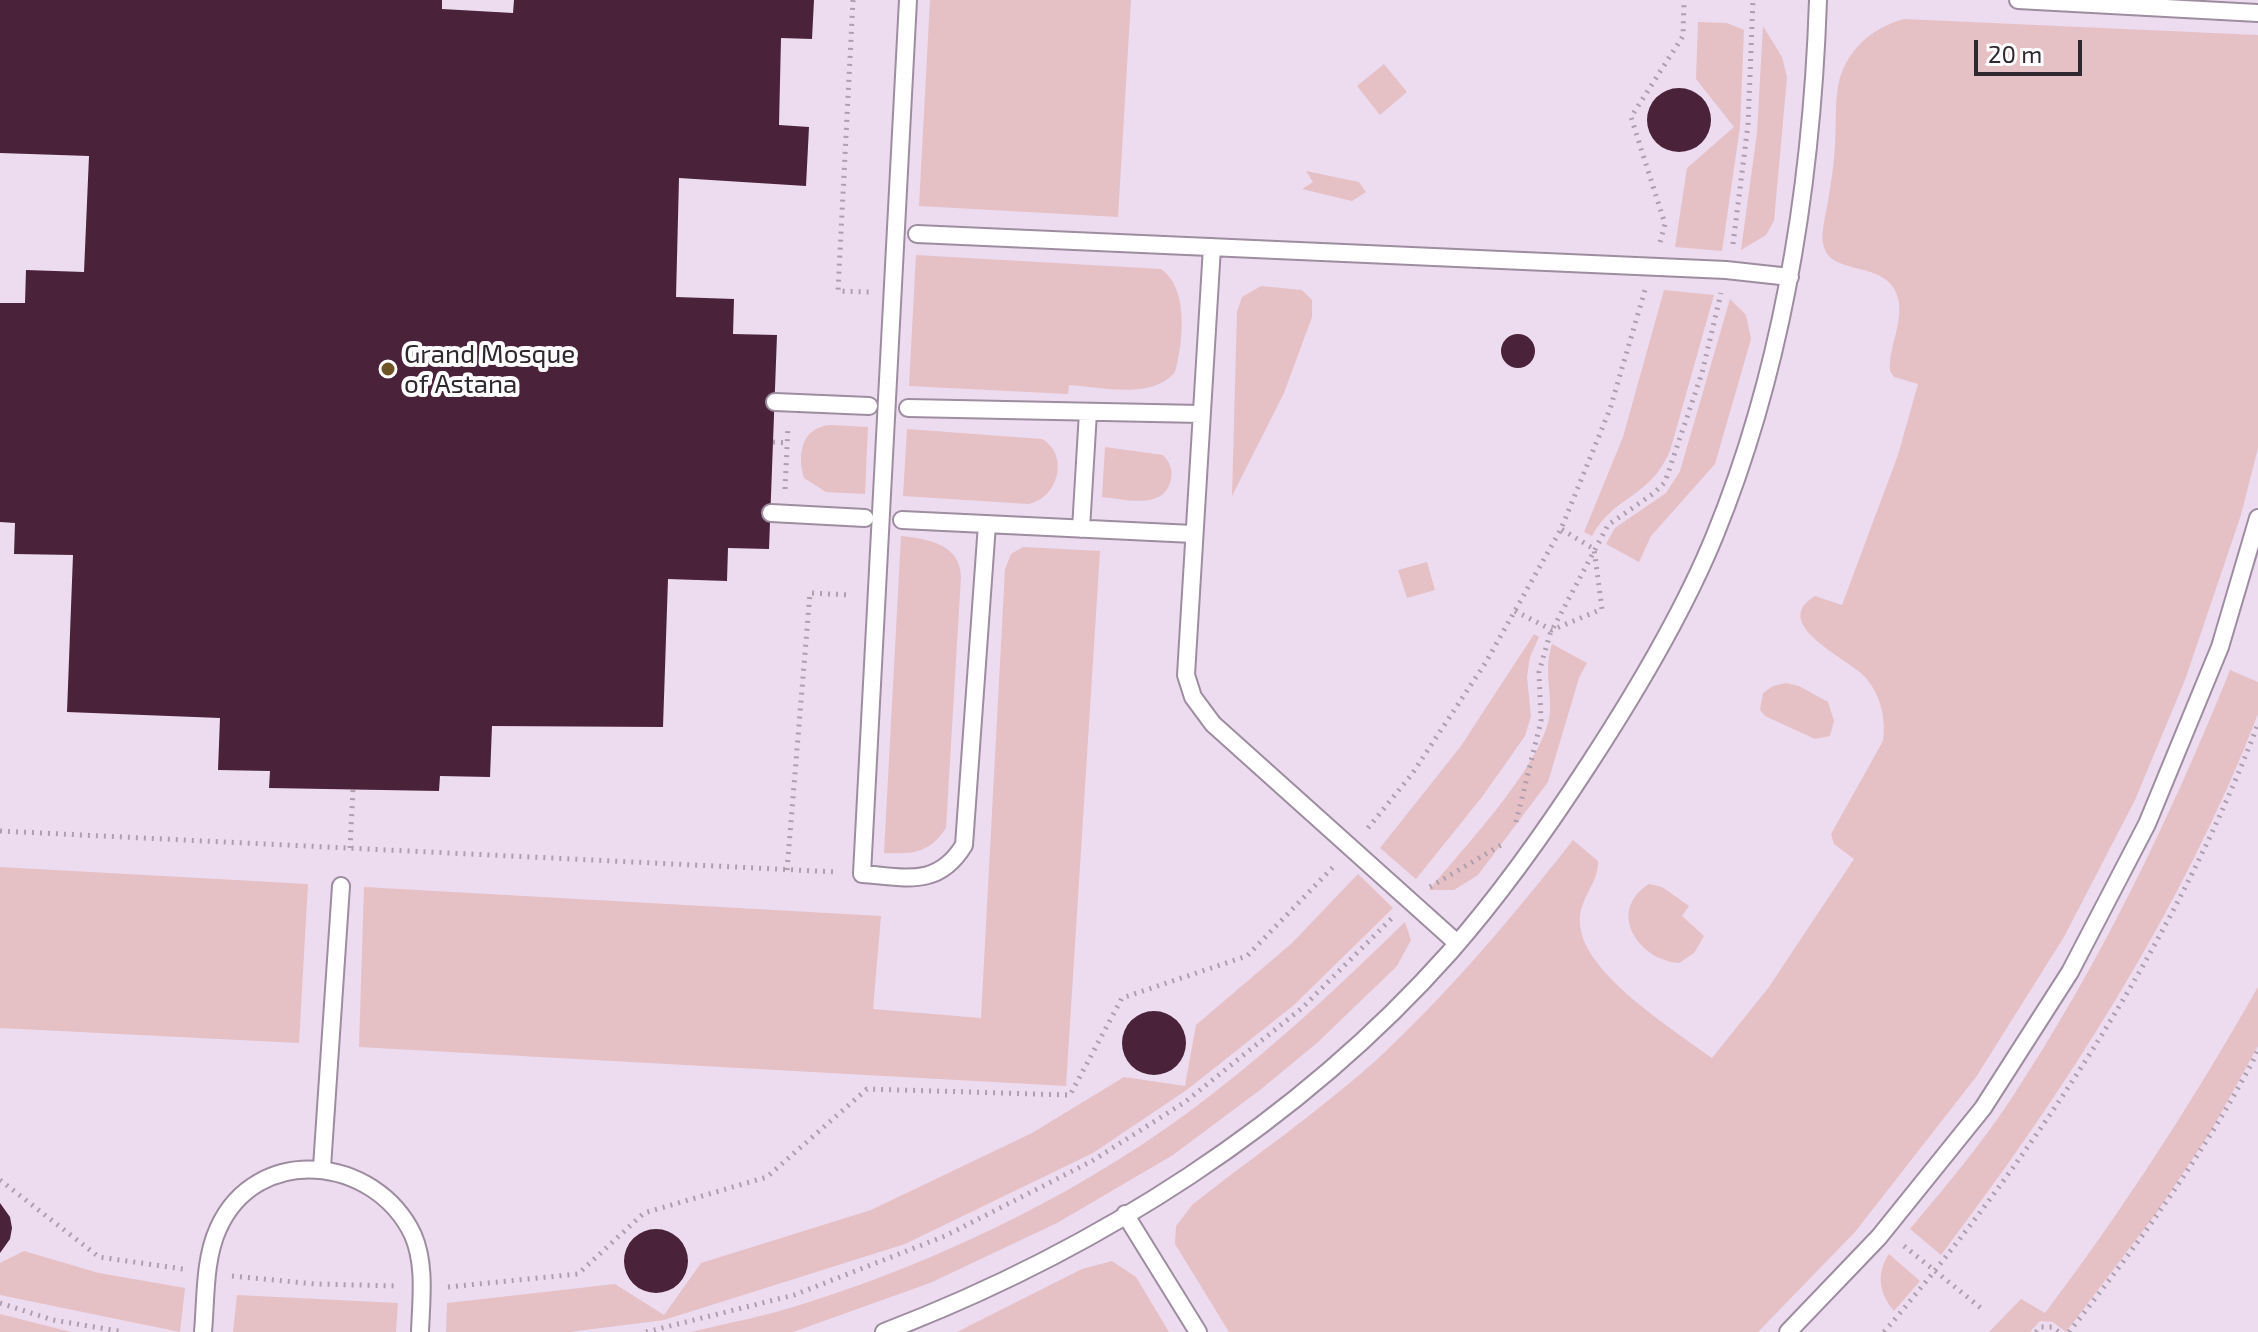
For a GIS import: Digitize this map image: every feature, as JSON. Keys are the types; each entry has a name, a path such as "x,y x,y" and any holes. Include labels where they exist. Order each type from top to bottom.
{"lane":[{"path":"908,0 862,874 922,878 950,865 964,845 987,524"},
{"path":"884,1332 1037,1264 1125,1214 1270,1119 1353,1050 1457,943 1543,834 1631,701 1714,537 1753,425 1790,277 1814,114 1818,0"},
{"path":"2018,0 2258,13"},
{"path":"917,234 1726,270 1790,277"},
{"path":"1212,247 1184,659 1193,697 1213,724 1457,943"},
{"path":"782,402 869,406"},
{"path":"908,408 1201,414"},
{"path":"1081,529 1088,412"},
{"path":"777,513 865,518"},
{"path":"1788,1332 1885,1231 1983,1108 2077,958 2147,824 2214,662 2258,518"},
{"path":"902,520 1193,534"},
{"path":"322,1167 341,886"},
{"path":"203,1332 208,1273 218,1228 230,1210 252,1189 273,1178 322,1167 366,1182 403,1217 419,1255 420,1332"},
{"path":"1125,1214 1198,1332"}],"path":[{"path":"853,0 838,291 892,293"},
{"path":"0,1180 99,1257 315,1284 421,1287 578,1274 644,1213 767,1177 867,1089 1070,1095 1122,998 1247,956 1351,848 1412,774 1486,662 1561,529 1610,409 1665,224 1631,117 1683,36 1684,0"},
{"path":"646,1332 794,1295 945,1236 1092,1161 1185,1102 1302,1008 1409,900 1513,837 1541,721 1539,672 1552,630 1608,525 1665,482 1702,373 1733,243 1748,125 1753,0"},
{"path":"777,513 787,443 782,402"},
{"path":"773,442 787,443"},
{"path":"1561,529 1594,549"},
{"path":"1515,611 1552,630 1602,609 1594,549"},
{"path":"787,870 810,593 877,596"},
{"path":"1884,1332 1936,1271 2039,1132 2152,948 2242,765 2258,724"},
{"path":"350,848 353,789"},
{"path":"0,831 862,874"},
{"path":"2069,1332 2146,1231 2207,1142 2258,1051"},
{"path":"1885,1231 1981,1308"},
{"path":"0,1303 53,1320 124,1332"},
{"path":"2036,1332 2040,1327 2052,1327 2059,1332"}],"shaded area":[{"path":"930,0 1131,0 1118,217 919,206"},
{"path":"1904,19 2258,35 2258,448 2241,515 2185,680 2135,800 2064,937 1976,1077 1855,1232 1758,1332 1229,1332 1175,1244 1176,1226 1193,1204 1328,1100 1399,1038 1477,956 1573,840 1598,861 1580,916 1585,944 1597,963 1633,999 1712,1058 1769,987 1854,859 1834,844 1831,834 1883,741 1881,708 1866,678 1817,641 1806,630 1801,619 1803,607 1815,596 1842,605 1898,455 1918,384 1894,377 1890,371 1899,307 1893,286 1874,273 1831,258 1823,244 1823,232 1833,167 1837,96 1844,67 1861,43 1885,26"},
{"path":"1698,22 1727,23 1744,30 1740,127 1722,251 1675,247 1687,168 1734,127 1696,79"},
{"path":"1763,26 1782,57 1787,77 1774,221 1766,235 1741,250 1757,133"},
{"path":"1384,64 1407,92 1380,115 1357,86"},
{"path":"1306,171 1359,182 1366,192 1352,201 1302,189 1313,182"},
{"path":"916,255 1161,269 1176,289 1182,316 1175,372 1165,381 1140,389 1069,385 1068,394 909,386"},
{"path":"1261,286 1302,290 1312,300 1312,317 1284,393 1232,496 1237,312 1242,297"},
{"path":"1664,290 1714,295 1670,451 1652,479 1611,512 1592,536 1584,532 1623,437"},
{"path":"1730,299 1746,315 1751,339 1715,464 1651,536 1639,562 1606,544 1615,528 1666,493 1680,471"},
{"path":"820,427 868,427 865,494 826,492 804,478 801,460 807,437"},
{"path":"907,429 1042,439 1056,455 1057,476 1047,494 1028,504 903,496"},
{"path":"1105,447 1163,455 1171,469 1167,489 1161,496 1142,501 1102,497"},
{"path":"901,536 922,539 949,550 959,566 961,577 946,828 933,843 919,851 884,853"},
{"path":"1023,547 1100,551 1066,1086 359,1047 364,887 881,916 873,1009 981,1018 1005,569 1011,554"},
{"path":"1427,562 1435,590 1407,598 1398,570"},
{"path":"1534,634 1539,637 1530,657 1527,677 1531,716 1525,736 1482,797 1416,879 1380,848 1461,746"},
{"path":"1552,644 1587,663 1579,678 1548,782 1478,875 1454,890 1429,890 1496,810 1540,743 1550,714 1548,666"},
{"path":"2230,670 2258,682 2258,714 2194,857 2158,927 2076,1062 2033,1128 1941,1255 1910,1229 1999,1116 2074,996 2158,836"},
{"path":"1786,683 1799,686 1828,702 1834,721 1830,736 1815,739 1765,716 1760,710 1763,693 1773,686"},
{"path":"0,867 308,884 299,1043 0,1028"},
{"path":"1358,874 1393,908 1294,1005 1188,1089 1093,1153 905,1244 664,1320 570,1332 446,1332 447,1303 615,1284 664,1315 701,1263 871,1210 1032,1133 1124,1077 1185,1086 1196,1025 1292,943"},
{"path":"1649,884 1662,887 1689,906 1682,916 1704,936 1694,953 1679,963 1651,953 1632,932 1630,907 1636,895"},
{"path":"1405,922 1411,940 1397,966 1317,1043 1173,1155 1057,1223 930,1283 793,1332 691,1332 775,1312 857,1286 964,1243 1067,1190 1165,1129 1237,1075 1311,1011"},
{"path":"2258,987 2258,1046 2211,1131 2157,1212 2066,1332 2053,1322 2040,1321 2030,1332 1989,1332 2021,1299 2045,1313 2157,1153"},
{"path":"24,1251 99,1273 185,1288 180,1332 0,1295 0,1263"},
{"path":"1889,1254 1920,1281 1894,1311 1885,1298 1881,1283 1882,1269"},
{"path":"1112,1261 1136,1277 1169,1332 957,1332 1082,1269"},
{"path":"237,1295 398,1303 396,1332 233,1332"},
{"path":"0,1314 71,1332 0,1332"}],"building":[{"name":"Grand Mosque of Astana","path":"0,0 442,0 442,9 513,13 514,0 814,0 812,39 781,38 779,125 809,127 806,186 679,178 676,297 734,299 733,334 777,335 769,549 728,548 727,581 668,579 663,727 492,726 490,777 440,776 439,791 269,788 270,771 218,770 220,718 67,712 73,555 14,554 15,523 0,522 0,303 25,303 26,270 84,272 89,156 0,153"},
{"path":"1673,88 1685,88 1702,97 1709,108 1709,132 1702,143 1685,152 1673,152 1661,147 1652,138 1647,126 1647,114 1652,102 1661,93"},
{"path":"1518,334 1530,339 1535,351 1530,363 1518,368 1506,363 1501,351 1506,339"},
{"path":"1148,1011 1160,1011 1177,1020 1184,1031 1184,1055 1177,1066 1160,1075 1148,1075 1136,1070 1127,1061 1122,1049 1122,1037 1127,1025 1136,1016"},
{"path":"0,1203 10,1217 12,1228 10,1239 0,1253"},
{"path":"650,1229 662,1229 679,1238 686,1249 686,1273 679,1284 662,1293 650,1293 638,1288 629,1279 624,1267 624,1255 629,1243 638,1234"}],"place":[{"name":"Grand Mosque of Astana","path":"388,369"}]}
